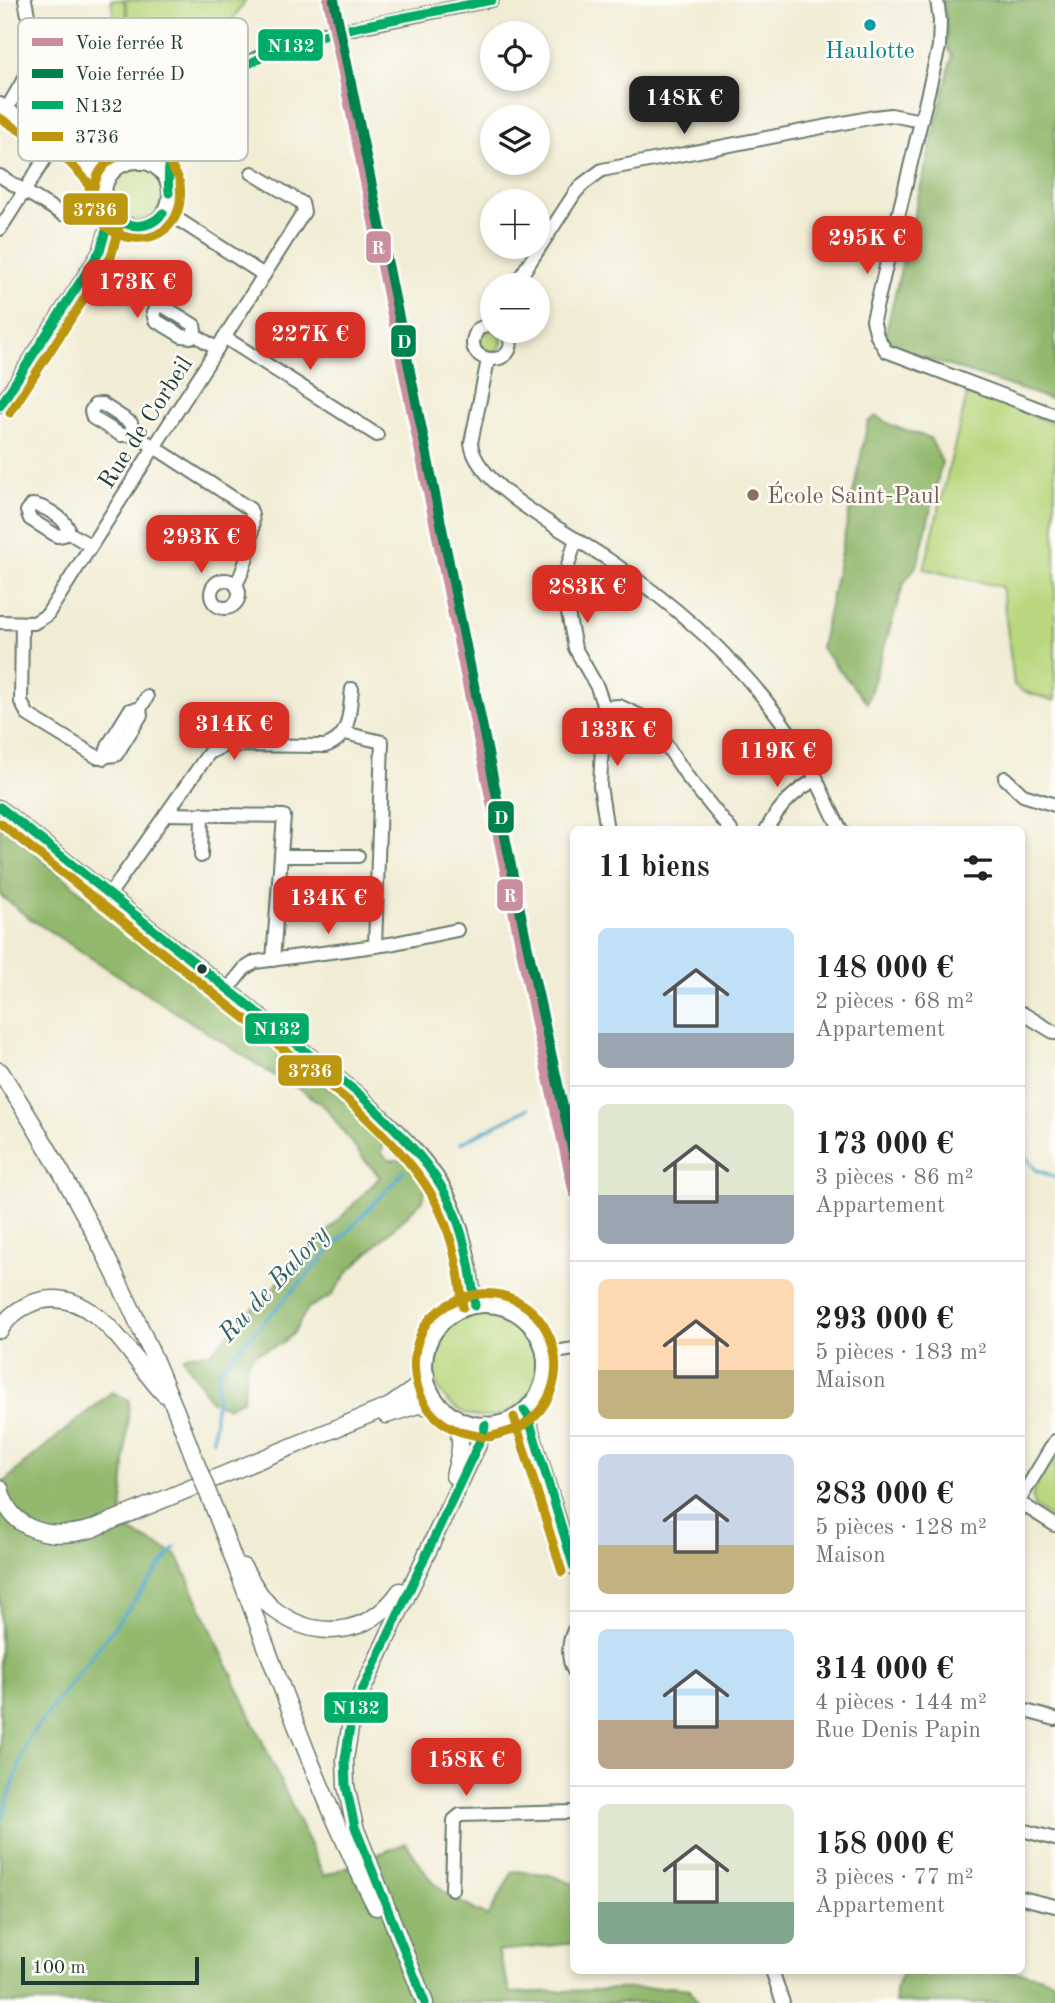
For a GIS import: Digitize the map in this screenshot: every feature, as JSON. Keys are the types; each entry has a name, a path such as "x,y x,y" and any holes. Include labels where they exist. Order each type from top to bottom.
{"main road":[{"path":"0,1071 47,1144 89,1221 174,1404 314,1770 360,1875 425,2003"},
{"path":"0,1330 15,1312 31,1303 56,1299 78,1306 107,1324 174,1404"},
{"path":"0,1488 8,1509 33,1529 59,1535 74,1534 390,1406 414,1389 426,1375"},
{"path":"0,1510 11,1523 32,1538 63,1543 81,1539 395,1411 418,1405 449,1412 460,1433 461,1452 450,1489 403,1587 389,1607 372,1618 348,1627 325,1631 295,1623 269,1605 229,1546"},
{"path":"425,2003 355,1827 346,1786 345,1759 351,1722 362,1691 485,1425"}],"street":[{"path":"24,0 28,18"},
{"path":"248,63 293,42 492,0"},
{"path":"937,0 940,21 939,47 873,320 877,336 886,351 1055,415"},
{"path":"4,106 18,88"},
{"path":"523,273 575,193 602,170 874,117 891,115 921,121"},
{"path":"0,229 43,161"},
{"path":"83,161 99,176 107,203 118,220 134,226"},
{"path":"93,161 111,165 150,165 164,176 169,193"},
{"path":"0,406 100,251 107,227 108,182 113,174 140,161"},
{"path":"100,251 122,233 134,226 152,223 165,211 169,193 169,161"},
{"name":"Rue de Corbeil","path":"0,622 34,623 47,615 304,212 302,203 252,173"},
{"path":"0,176 62,214"},
{"path":"165,211 264,275"},
{"path":"480,328 473,339 475,350 488,360 506,354 511,343"},
{"path":"194,334 217,349"},
{"path":"224,337 377,435"},
{"path":"488,360 471,443 475,458 500,487 641,584 735,664 787,728 817,779 839,826"},
{"path":"131,432 250,509 254,522 241,576 236,584"},
{"path":"66,531 91,546"},
{"path":"576,539 567,569 567,608 575,648 597,687 604,706 600,786 606,826"},
{"path":"22,623 21,702 24,709 29,715 97,757 116,755 141,715 140,709 147,697"},
{"path":"109,895 209,753 225,746 325,746 338,742 345,733 352,689"},
{"path":"604,706 619,706 643,717 657,731 689,779 728,826"},
{"path":"345,733 382,742 375,946"},
{"path":"1005,778 1023,795 1055,805"},
{"path":"768,826 801,787 817,779"},
{"path":"0,807 359,1094 413,1146 443,1186 460,1222 475,1306"},
{"path":"166,814 284,816 273,960"},
{"path":"201,856 202,814"},
{"path":"281,856 358,856"},
{"path":"228,989 244,969 255,962 375,946 457,930"},
{"path":"1025,1015 1055,1033"},
{"path":"475,1306 494,1306 526,1322 537,1337 543,1354 541,1385 534,1399 512,1418 485,1425 469,1423 449,1412 432,1393 426,1375 426,1356 431,1338 442,1323 457,1312 475,1306"},
{"path":"543,1354 570,1350"},
{"path":"524,1410 570,1555"},
{"path":"1025,1491 1055,1441"},
{"path":"1025,1506 1055,1525"},
{"path":"570,1644 570,1665"},
{"path":"1025,1711 1055,1719"},
{"path":"452,1889 454,1820 460,1815 570,1812"},
{"path":"1025,1831 1055,1839"},
{"path":"1025,1899 1055,1906"},
{"path":"773,1974 783,2003"}],"green space":[{"path":"111,0 124,0 127,18 103,18 114,16"},
{"path":"125,0 246,0 234,18 129,18"},
{"path":"943,0 1055,0 1055,377 1050,399 883,344 952,56 946,46 947,29"},
{"path":"138,166 157,174 165,193 157,212 138,220 119,212 111,193 119,174"},
{"path":"480,343 502,343 491,352"},
{"path":"968,391 1055,424 1055,701 1022,691 1014,685 1002,587 924,569"},
{"path":"876,416 893,426 930,438 942,462 918,563 904,583 867,703 821,648 868,422"},
{"path":"0,823 93,902 214,993 386,1136 381,1153 389,1160 408,1160 427,1184 422,1201 349,1271 331,1296 308,1308 293,1334 281,1344 254,1354 247,1364 243,1399 227,1407 211,1401 183,1358 191,1354 210,1353 380,1177 326,1108 302,1090 283,1081 29,918 0,895"},
{"path":"485,1313 505,1317 522,1328 533,1345 537,1365 533,1385 522,1402 505,1413 485,1417 465,1413 448,1402 437,1385 433,1365 437,1345 448,1328 465,1317"},
{"path":"112,1392 129,1400 121,1527 177,1555 324,1876 406,1843 429,1878 449,1896 488,1917 513,1871 547,1874 570,1883 570,1943 498,1951 511,1993 671,1987 690,1989 697,2003 0,2003 0,1487 19,1468"},
{"path":"1055,1454 1055,1521 1034,1506 1033,1492 1038,1478"},
{"path":"902,1974 1025,1974 1055,1982 1055,2003 895,2003 895,1990"}],"waterway":[{"name":"Ru de Balory","path":"461,1143 529,1108"},
{"name":"Ru de Balory","path":"1025,1155 1036,1170 1055,1177"},
{"name":"Ru de Balory","path":"213,1440 219,1370 404,1171"},
{"name":"Ru de Balory","path":"0,1824 28,1739 175,1548"}],"rail line":[{"name":"R","path":"328,0 539,1038 570,1175"},
{"name":"D","path":"334,0 527,944 570,1139"}],"transit line":[{"name":"N132","path":"248,65 280,49 329,33 492,0"},
{"name":"3736","path":"0,118 18,129"},
{"name":"3736","path":"67,161 87,181 94,204"},
{"name":"3736","path":"110,161 96,178 93,194 96,213 106,227 121,235 138,238 155,235 170,225 179,208 180,183"},
{"name":"3736","path":"167,161 178,177"},
{"name":"N132","path":"169,193 170,161"},
{"name":"N132","path":"0,406 100,251 107,227 108,207"},
{"name":"3736","path":"10,413 111,257 119,229 120,208"},
{"name":"N132","path":"110,211 122,222 136,225 150,223 163,213"},
{"name":"N132","path":"110,211 122,222 136,226 151,223 163,213"},
{"name":"N132","path":"0,807 359,1094 408,1143 426,1164 453,1210 463,1237 475,1306"},
{"name":"3736","path":"0,823 351,1103 398,1150 416,1171 442,1215 458,1271 463,1307"},
{"name":"3736","path":"482,1437 456,1430 432,1413 418,1388 415,1359 422,1331 432,1316 457,1300 486,1294 511,1298 532,1311 547,1331 555,1355 554,1380 544,1404 524,1425 489,1437"},
{"name":"N132","path":"524,1410 570,1555"},
{"name":"3736","path":"514,1417 562,1572"},
{"name":"N132","path":"425,2003 355,1827 346,1786 345,1759 351,1722 362,1691 485,1425"}],"place":[{"name":"Haulotte","path":"870,25"},
{"name":"École Saint-Paul","path":"753,495"}]}
